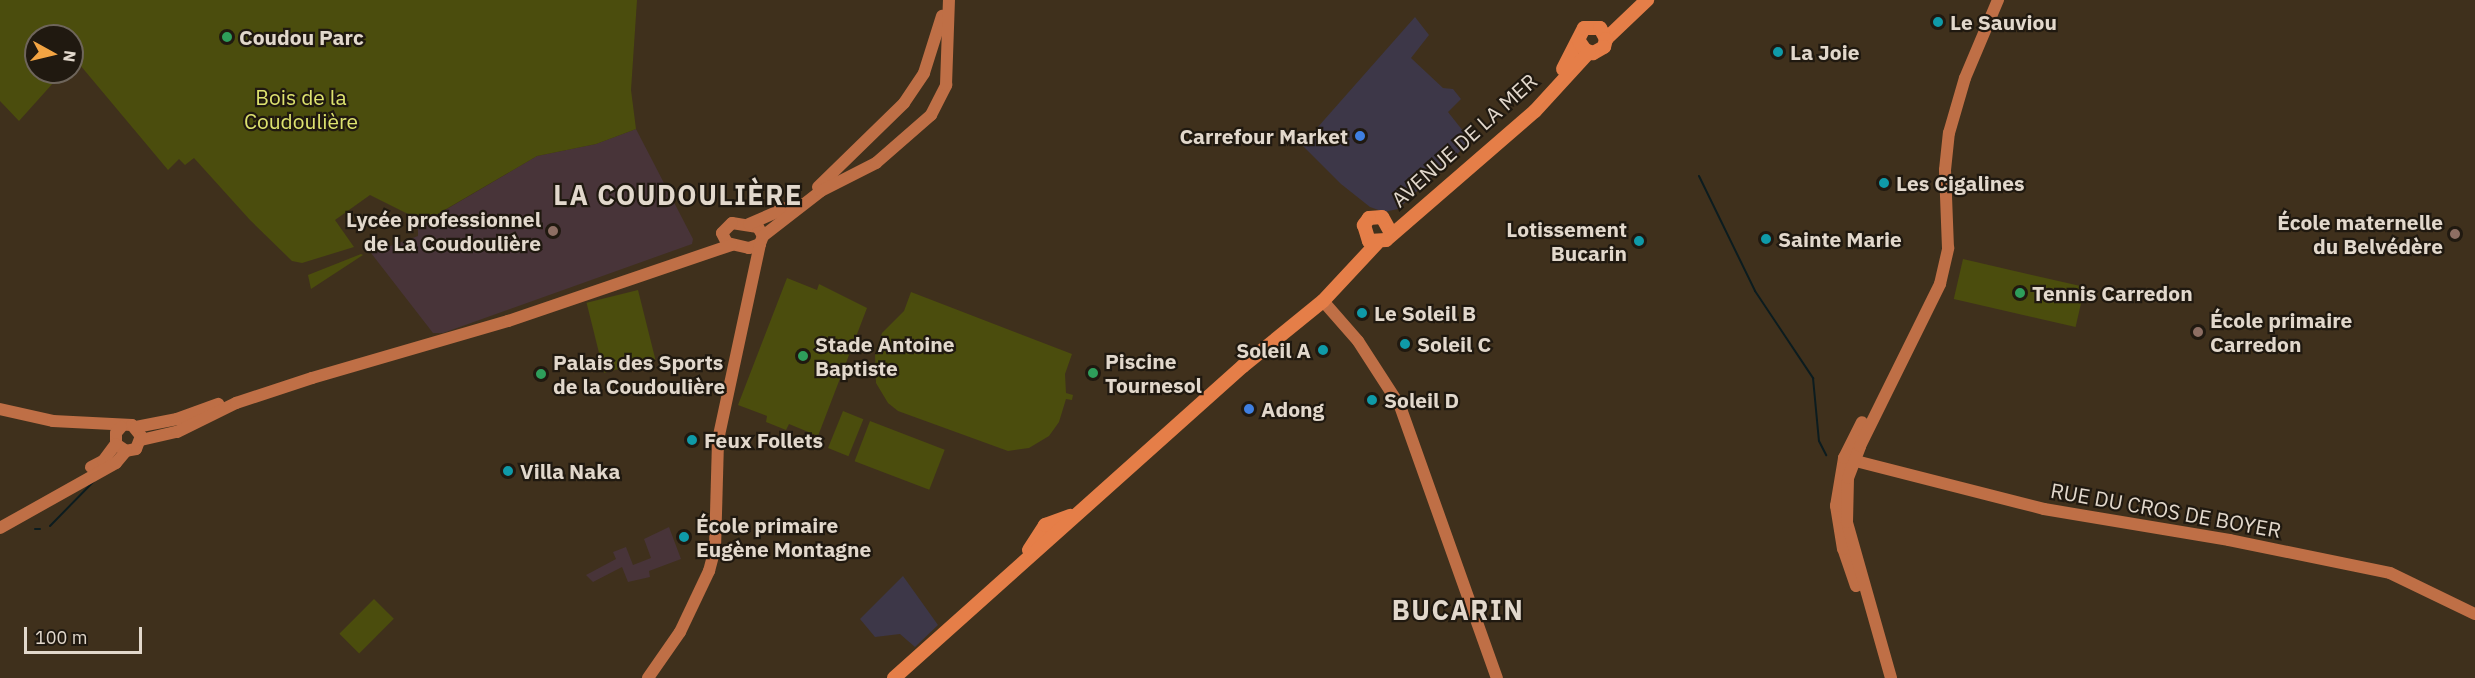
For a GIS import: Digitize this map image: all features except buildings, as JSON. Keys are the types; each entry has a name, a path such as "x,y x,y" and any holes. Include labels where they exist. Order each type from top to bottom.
{"main road":[{"path":"1603,33 1638,0"},
{"path":"1603,33 1647,0"},
{"path":"1589,52 1579,41 1584,28 1603,33"},
{"name":"AVENUE DE LA MER","path":"1388,226 1526,119 1589,52 1601,50 1603,33"},
{"name":"AVENUE DE LA MER","path":"1388,226 1431,194 1522,117 1550,88 1579,41"},
{"path":"1286,328 1302,307 1388,226 1374,216 1366,221 1372,240"},
{"path":"894,678 1012,573 1051,533 1082,509 1286,328 1323,301 1372,240"}],"street":[{"path":"749,224 777,213 818,187 895,114 924,73 947,0"},
{"path":"0,409 53,421 104,425 119,440 136,449 141,440 177,432 236,403 312,378 486,328 732,243 761,240 813,196 876,163 931,116 945,85 947,0"},
{"path":"1891,678 1882,648 1843,549 1837,524 1838,484 1869,409 1899,366 1929,312 1946,266 1949,226 1945,170 1949,133 1965,78 1998,0"},
{"path":"648,678 700,594 715,549 718,440 752,273 761,240 758,227 732,223 732,243 752,273"},
{"path":"1323,301 1358,341 1400,406 1497,678"},
{"path":"0,519 102,461 119,440 136,427 184,417 284,379 363,356 486,328"},
{"path":"136,427 141,440"},
{"path":"0,528 116,463 119,440"},
{"name":"RUE DU CROS DE BOYER","path":"1849,459 2044,509 2229,540 2390,573 2475,614"}],"shaded area":[{"path":"1415,17 1429,35 1411,58 1443,88 1453,89 1461,99 1448,112 1471,141 1398,209 1384,212 1370,207 1341,184 1302,145"},
{"name":"Lycée professionnel de La Coudoulière","path":"636,129 693,239 692,244 443,333 433,333 371,253 418,236 418,226 537,156 596,144"},
{"path":"669,527 681,559 649,571 650,577 628,582 622,567 593,582 586,575 616,559 613,552 626,547 633,565 651,558 644,539"},
{"path":"903,576 938,625 915,647 900,634 875,637 860,619"}],"green space":[{"name":"Bois de la Coudoulière","path":"0,0 637,0 631,90 636,129 596,144 537,156 424,222 370,195 335,220 354,247 302,263 292,261 250,220 194,158 185,165 179,159 168,170 84,70 84,24 24,24 24,84 52,84 19,121 0,101"},
{"path":"363,255 311,289 308,275"},
{"name":"Tennis Carredon","path":"1963,259 2085,287 2076,327 1954,299"},
{"name":"Stade Antoine Baptiste","path":"787,278 817,290 819,284 867,308 818,436 789,424 786,430 766,422 767,416 738,405"},
{"path":"638,290 655,360 604,373 587,303"},
{"path":"911,292 1072,354 1065,374 1066,393 1073,395 1072,400 1066,399 1059,422 1049,436 1029,448 1008,451 898,411 888,403 876,383 875,354 882,333 904,311"},
{"path":"843,411 863,419 848,456 828,448"},
{"path":"870,421 945,450 929,490 855,461"},
{"path":"374,599 394,619 359,653 339,634"}],"waterway":[{"path":"1699,176 1755,291 1813,378 1819,441 1826,455"},
{"path":"50,526 94,481"},
{"path":"35,529 40,529"}],"place":[{"name":"Le Sauviou","path":"1938,22"},
{"name":"Coudou Parc","path":"227,37"},
{"name":"La Joie","path":"1778,52"},
{"name":"Carrefour Market","path":"1360,136"},
{"name":"Les Cigalines","path":"1884,183"},
{"name":"Lycée professionnel de La Coudoulière","path":"553,231"},
{"name":"École maternelle du Belvédère","path":"2455,234"},
{"name":"Sainte Marie","path":"1766,239"},
{"name":"Lotissement Bucarin","path":"1639,241"},
{"name":"Tennis Carredon","path":"2020,293"},
{"name":"Le Soleil B","path":"1362,313"},
{"name":"École primaire Carredon","path":"2198,332"},
{"name":"Soleil C","path":"1405,344"},
{"name":"Soleil A","path":"1323,350"},
{"name":"Stade Antoine Baptiste","path":"803,356"},
{"name":"Piscine Tournesol","path":"1093,373"},
{"name":"Palais des Sports de la Coudoulière","path":"541,374"},
{"name":"Soleil D","path":"1372,400"},
{"name":"Adong","path":"1249,409"},
{"name":"Feux Follets","path":"692,440"},
{"name":"Villa Naka","path":"508,471"},
{"name":"École primaire Eugène Montagne","path":"684,537"}],"district":[{"name":"LA COUDOULIÈRE","path":"678,195"},
{"name":"BUCARIN","path":"1458,610"}]}
